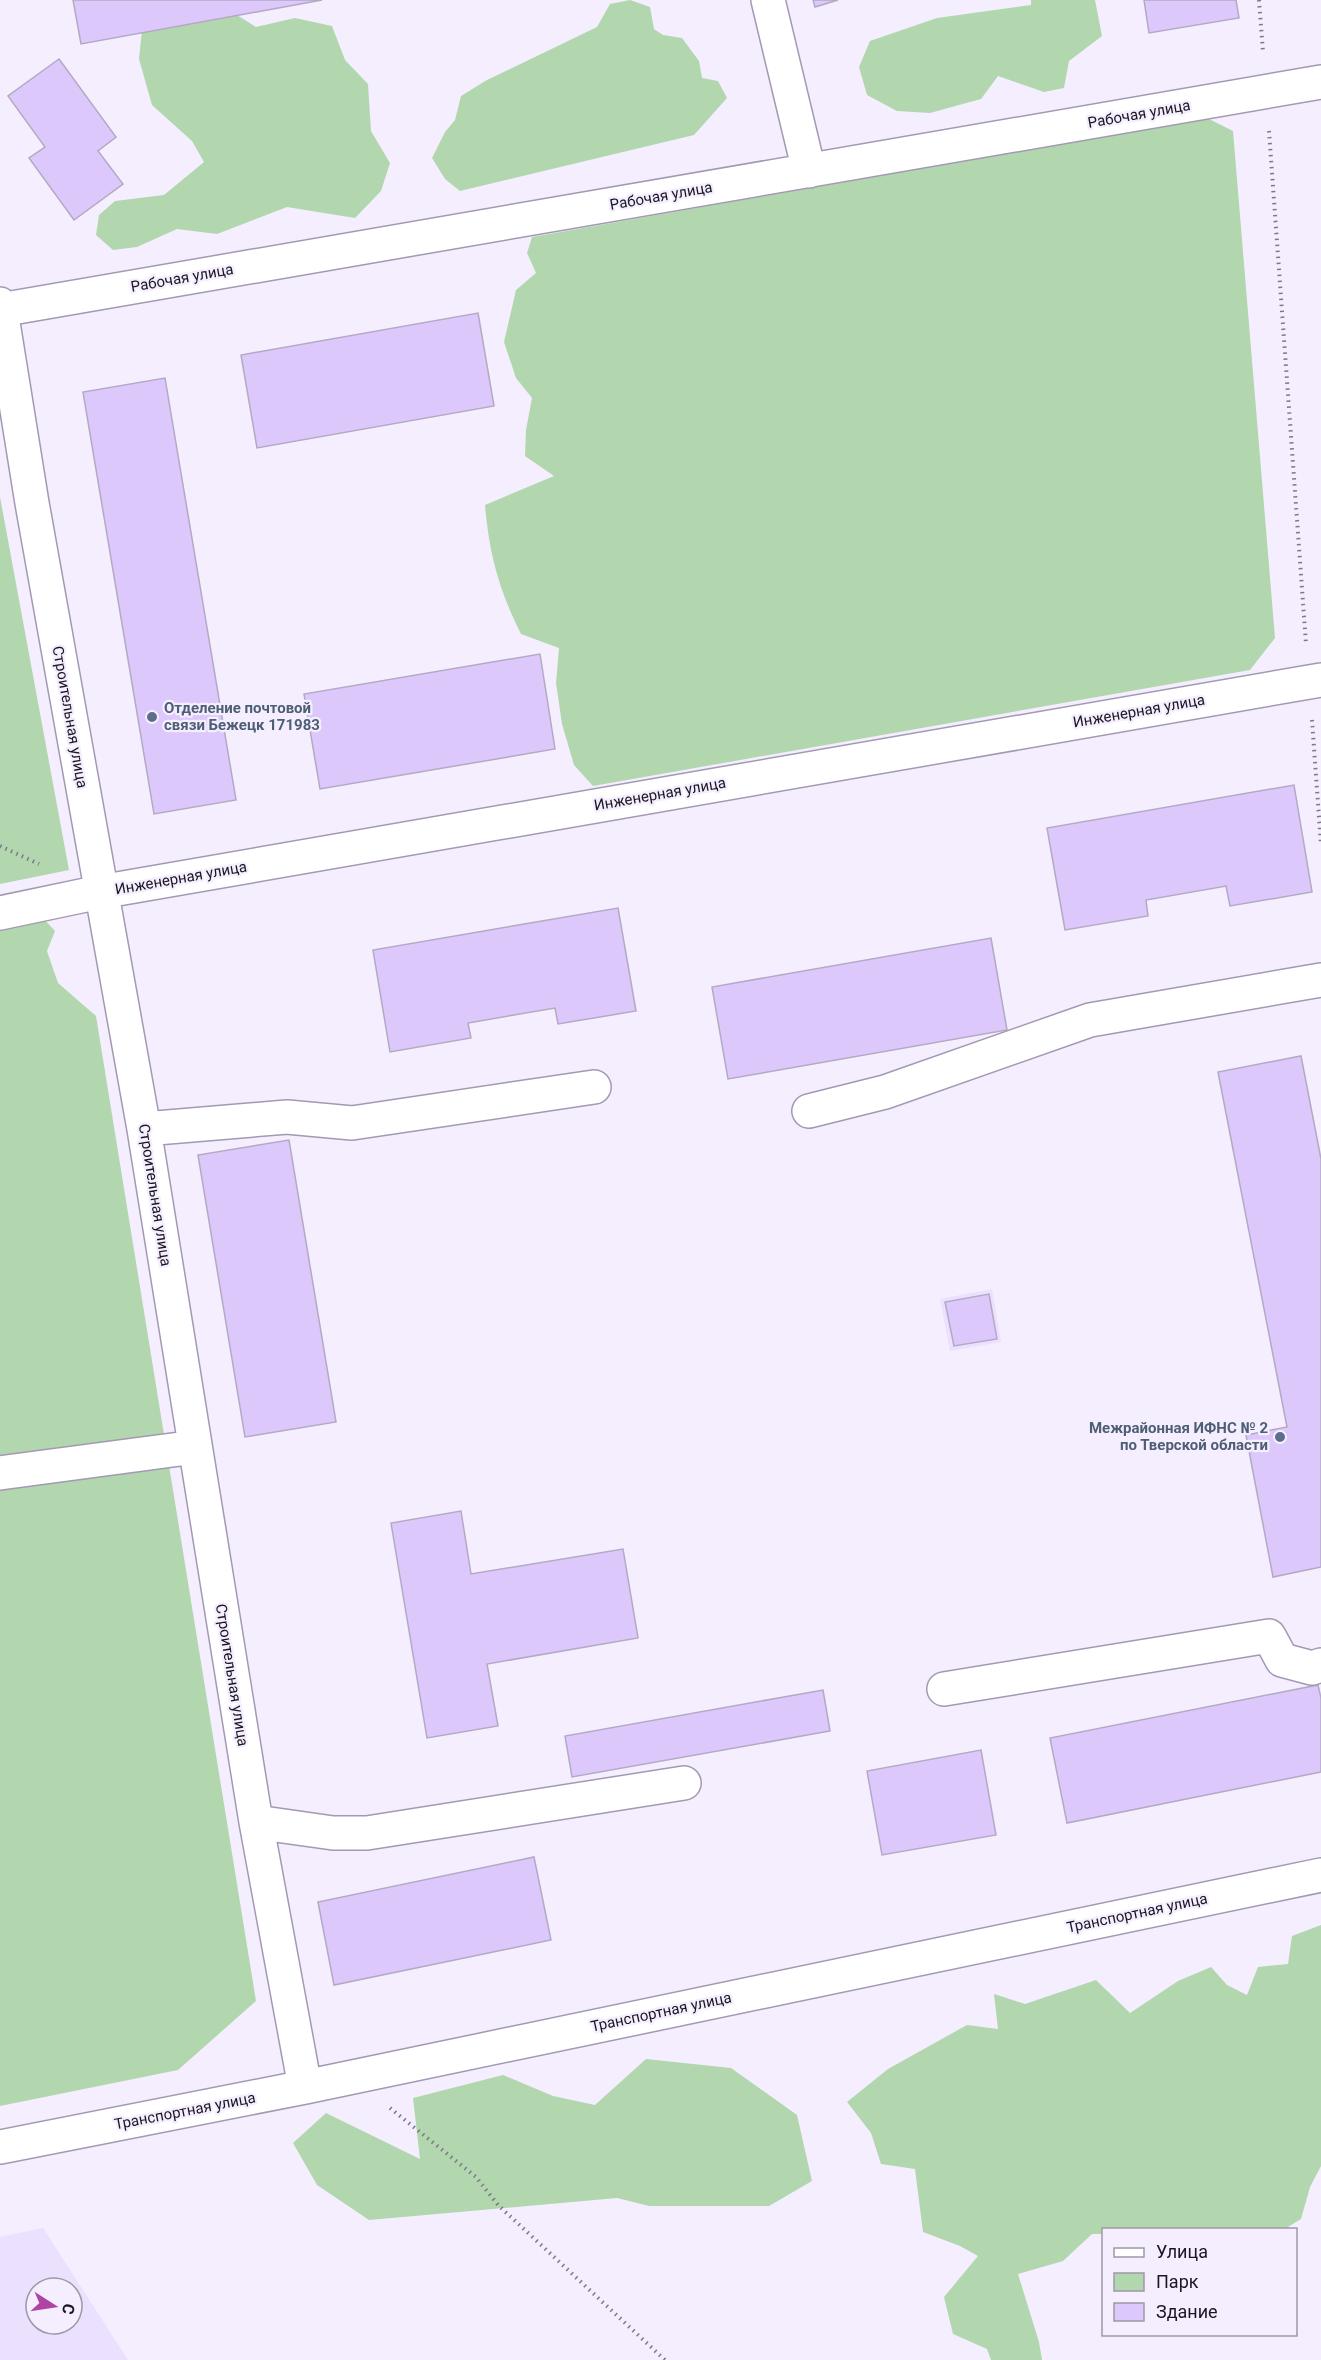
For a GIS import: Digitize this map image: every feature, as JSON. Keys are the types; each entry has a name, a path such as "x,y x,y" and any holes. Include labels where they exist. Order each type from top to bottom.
{"street":[{"path":"768,0 809,171"},
{"name":"Рабочая улица","path":"0,308 1321,82"},
{"name":"Строительная улица","path":"0,308 100,892 144,1129 256,1822 305,2087"},
{"name":"Инженерная улица","path":"0,913 100,892 1315,681"},
{"path":"809,1111 885,1092 1090,1020 1321,980"},
{"path":"144,1129 287,1117 352,1123 594,1087"},
{"path":"0,1473 195,1447"},
{"path":"944,1689 1269,1636 1282,1660 1312,1668 1321,1665"},
{"path":"256,1822 333,1833 367,1833 684,1783"},
{"name":"Транспортная улица","path":"0,2147 305,2087 1321,1875"}],"path":[{"path":"1259,0 1315,681 1321,845"},
{"path":"349,2076 476,2177 498,2205 665,2360"}],"shaded area":[{"path":"992,1289 1001,1342 950,1351 940,1299"},
{"path":"43,2228 74,2276 24,2276 24,2336 84,2336 84,2292 128,2360 0,2360 0,2237"}],"green space":[{"path":"213,0 256,27 295,18 332,26 345,60 368,84 371,131 390,163 381,191 355,218 287,207 217,234 177,229 137,247 113,250 96,235 99,215 115,201 164,195 204,162 192,141 152,105 139,59 143,20"},
{"path":"630,0 650,7 654,29 663,35 682,38 699,61 702,78 718,81 727,98 694,135 460,191 445,179 432,158 445,132 455,120 461,96 487,80 597,27 610,4"},
{"path":"1031,0 1095,0 1102,36 1069,61 1064,88 1044,92 998,76 981,99 930,113 897,111 867,95 859,67 870,41 937,18 1031,5"},
{"path":"1207,118 1233,131 1275,638 1250,670 593,786 574,765 562,724 556,683 559,648 521,634 496,571 485,505 554,476 525,456 526,430 532,398 516,378 504,342 516,290 536,273 527,253 532,237"},
{"path":"0,497 69,870 0,884"},
{"path":"39,914 55,931 47,951 58,983 96,1016 256,2001 178,2070 0,2106 0,923"},
{"path":"1321,1925 1321,2166 1310,2187 1301,2219 1286,2228 1102,2228 1102,2234 1092,2234 1063,2261 1018,2274 1039,2342 1042,2360 991,2360 987,2349 953,2334 944,2297 978,2256 960,2246 923,2232 915,2169 881,2164 871,2133 847,2102 888,2069 967,2025 998,2029 994,1994 1025,2004 1096,1980 1130,2013 1178,1981 1211,1967 1227,1985 1247,1995 1258,1967 1288,1964 1292,1936"},
{"path":"646,2059 731,2068 797,2115 812,2181 769,2206 649,2206 617,2198 369,2220 317,2185 293,2143 326,2113 420,2159 413,2098 503,2075 553,2096 595,2105"}],"building":[{"path":"73,0 322,0 81,44"},
{"path":"813,0 838,0 815,7"},
{"path":"1144,0 1236,0 1239,18 1149,33"},
{"path":"59,59 116,137 98,151 123,184 74,220 29,158 45,147 8,96"},
{"path":"478,313 494,406 257,448 241,355"},
{"path":"165,378 236,800 154,814 83,392"},
{"path":"540,654 555,749 320,789 304,694"},
{"path":"1294,785 1312,892 1230,906 1226,886 1146,900 1148,916 1065,930 1047,828"},
{"path":"618,908 636,1011 558,1024 555,1008 468,1023 471,1038 390,1052 373,950"},
{"path":"991,938 1007,1030 728,1079 712,987"},
{"path":"1301,1056 1321,1159 1321,1567 1273,1577 1246,1435 1287,1427 1218,1072"},
{"path":"289,1140 336,1422 245,1437 198,1155"},
{"path":"989,1294 997,1339 954,1346 945,1302"},
{"path":"461,1511 471,1574 623,1549 638,1638 487,1664 498,1726 427,1738 391,1523"},
{"path":"1318,1685 1321,1698 1321,1772 1067,1823 1050,1738"},
{"path":"823,1690 830,1731 572,1777 565,1736"},
{"path":"981,1750 996,1835 882,1855 867,1771"},
{"path":"534,1857 551,1940 334,1985 318,1902"}],"place":[{"name":"Отделение почтовой связи Бежецк 171983","path":"152,717"},
{"name":"Межрайонная ИФНС № 2 по Тверской области","path":"1280,1437"}]}
